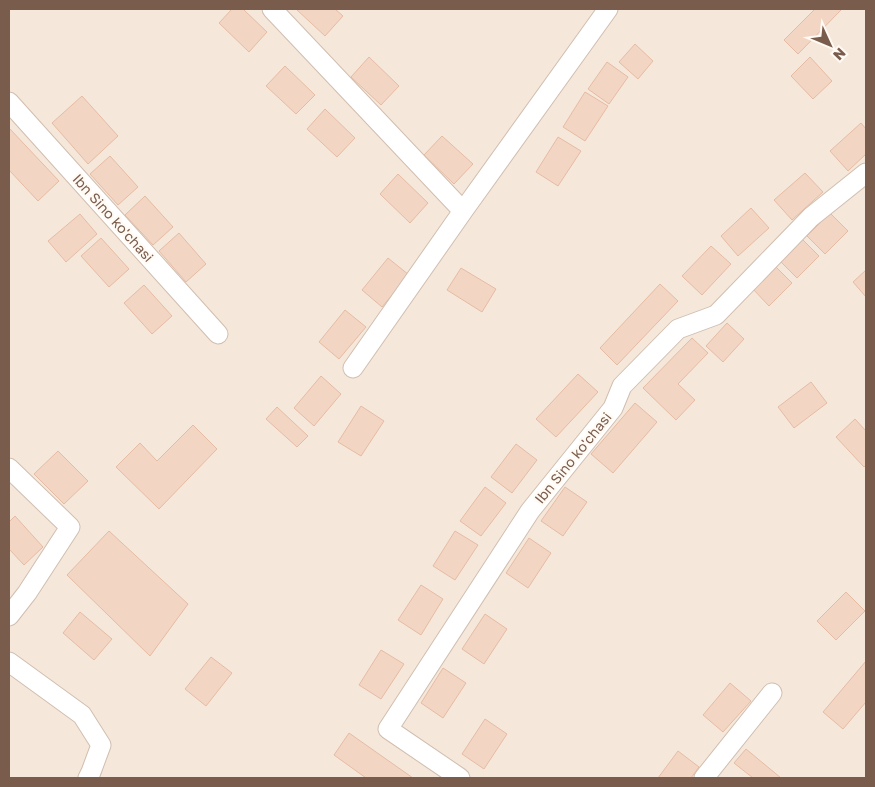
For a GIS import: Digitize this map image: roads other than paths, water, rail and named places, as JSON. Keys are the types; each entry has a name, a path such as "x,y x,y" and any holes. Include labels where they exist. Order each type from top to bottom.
{"street":[{"path":"272,9 463,210"},
{"path":"353,368 463,210 608,9"},
{"name":"Ibn Sino ko'chasi","path":"9,102 218,334"},
{"name":"Ibn Sino ko'chasi","path":"460,778 388,729 530,511 612,408 622,386 678,329 716,315 811,218 866,173"},
{"path":"9,468 70,528 27,593 9,616"},
{"path":"9,662 82,715 101,745 88,778"},
{"path":"704,778 772,693"}]}
